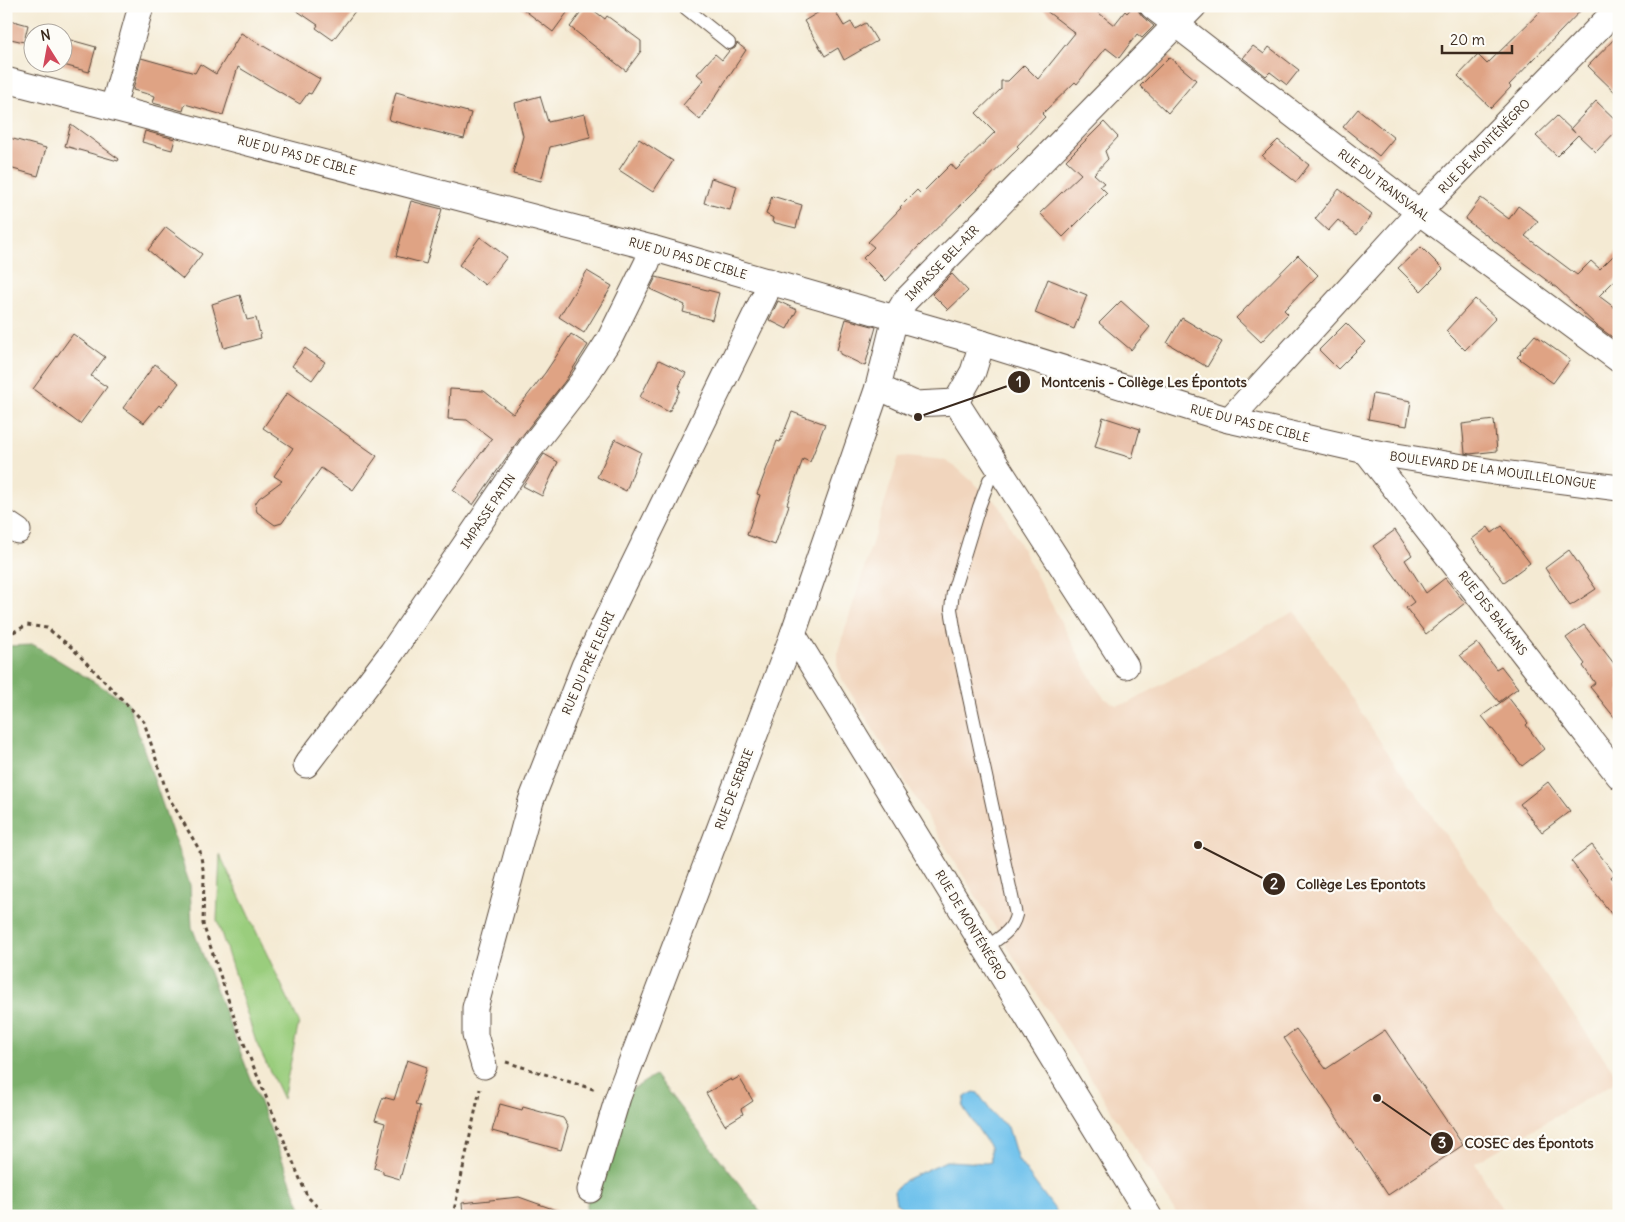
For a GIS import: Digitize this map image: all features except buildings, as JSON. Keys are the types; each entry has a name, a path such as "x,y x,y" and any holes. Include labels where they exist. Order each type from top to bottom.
{"street":[{"path":"113,107 140,6"},
{"name":"RUE DU TRANSVAAL","path":"1152,6 1420,212 1619,360"},
{"name":"IMPASSE BEL-AIR","path":"878,387 895,318 905,301 1194,6"},
{"name":"RUE DE MONTÉNÉGRO","path":"1229,420 1420,212 1619,7"},
{"name":"RUE DU PAS DE CIBLE","path":"6,80 652,248 982,343 1229,420 1366,451"},
{"name":"IMPASSE PATIN","path":"306,765 392,652 530,449 582,382 609,340 652,248"},
{"name":"RUE DU PRÉ FLEURI","path":"484,1066 475,1035 475,1008 532,802 584,666 765,295 768,281"},
{"path":"956,402 973,372 982,343"},
{"path":"878,387 915,404 956,402"},
{"name":"RUE DE SERBIE","path":"590,1190 618,1096 793,634 878,387"},
{"path":"956,402 1126,666"},
{"name":"BOULEVARD DE LA MOUILLELONGUE","path":"1366,451 1494,472 1619,488"},
{"name":"RUE DES BALKANS","path":"1366,451 1619,776"},
{"name":"RUE DE MONTÉNÉGRO","path":"793,634 1149,1216"}],"lane":[{"path":"683,6 729,43"},
{"path":"985,948 1007,932 1014,923 1016,915 954,632 951,609 953,592 978,507 990,480 1000,471"}],"path":[{"path":"6,636 26,625 47,628 71,647 144,722 168,796 200,851 204,875 203,924 238,1029 307,1196 326,1216"},
{"path":"452,1216 484,1066 501,1061 618,1096"}],"shaded area":[{"path":"908,456 944,460 957,468 1000,506 1094,684 1104,698 1116,705 1128,703 1295,611 1391,758 1619,1079 1475,1163 1506,1216 1178,1216 998,932 842,679 837,665 837,655 899,457"}],"green space":[{"path":"34,645 128,703 190,885 192,927 304,1216 6,1216 6,646"},
{"path":"220,855 299,1022 283,1099 256,1042 217,920"},
{"path":"655,1075 764,1216 585,1216 604,1108"}],"water":[{"path":"974,1092 978,1093 995,1117 1008,1127 1018,1160 1058,1216 912,1216 896,1203 894,1191 905,1180 946,1161 991,1162 990,1147 963,1107 965,1097"}],"place":[{"name":"Montcenis - Collège Les Épontots","path":"918,417"},
{"name":"Collège Les Epontots","path":"1198,845"},
{"name":"COSEC des Épontots","path":"1377,1098"}]}
